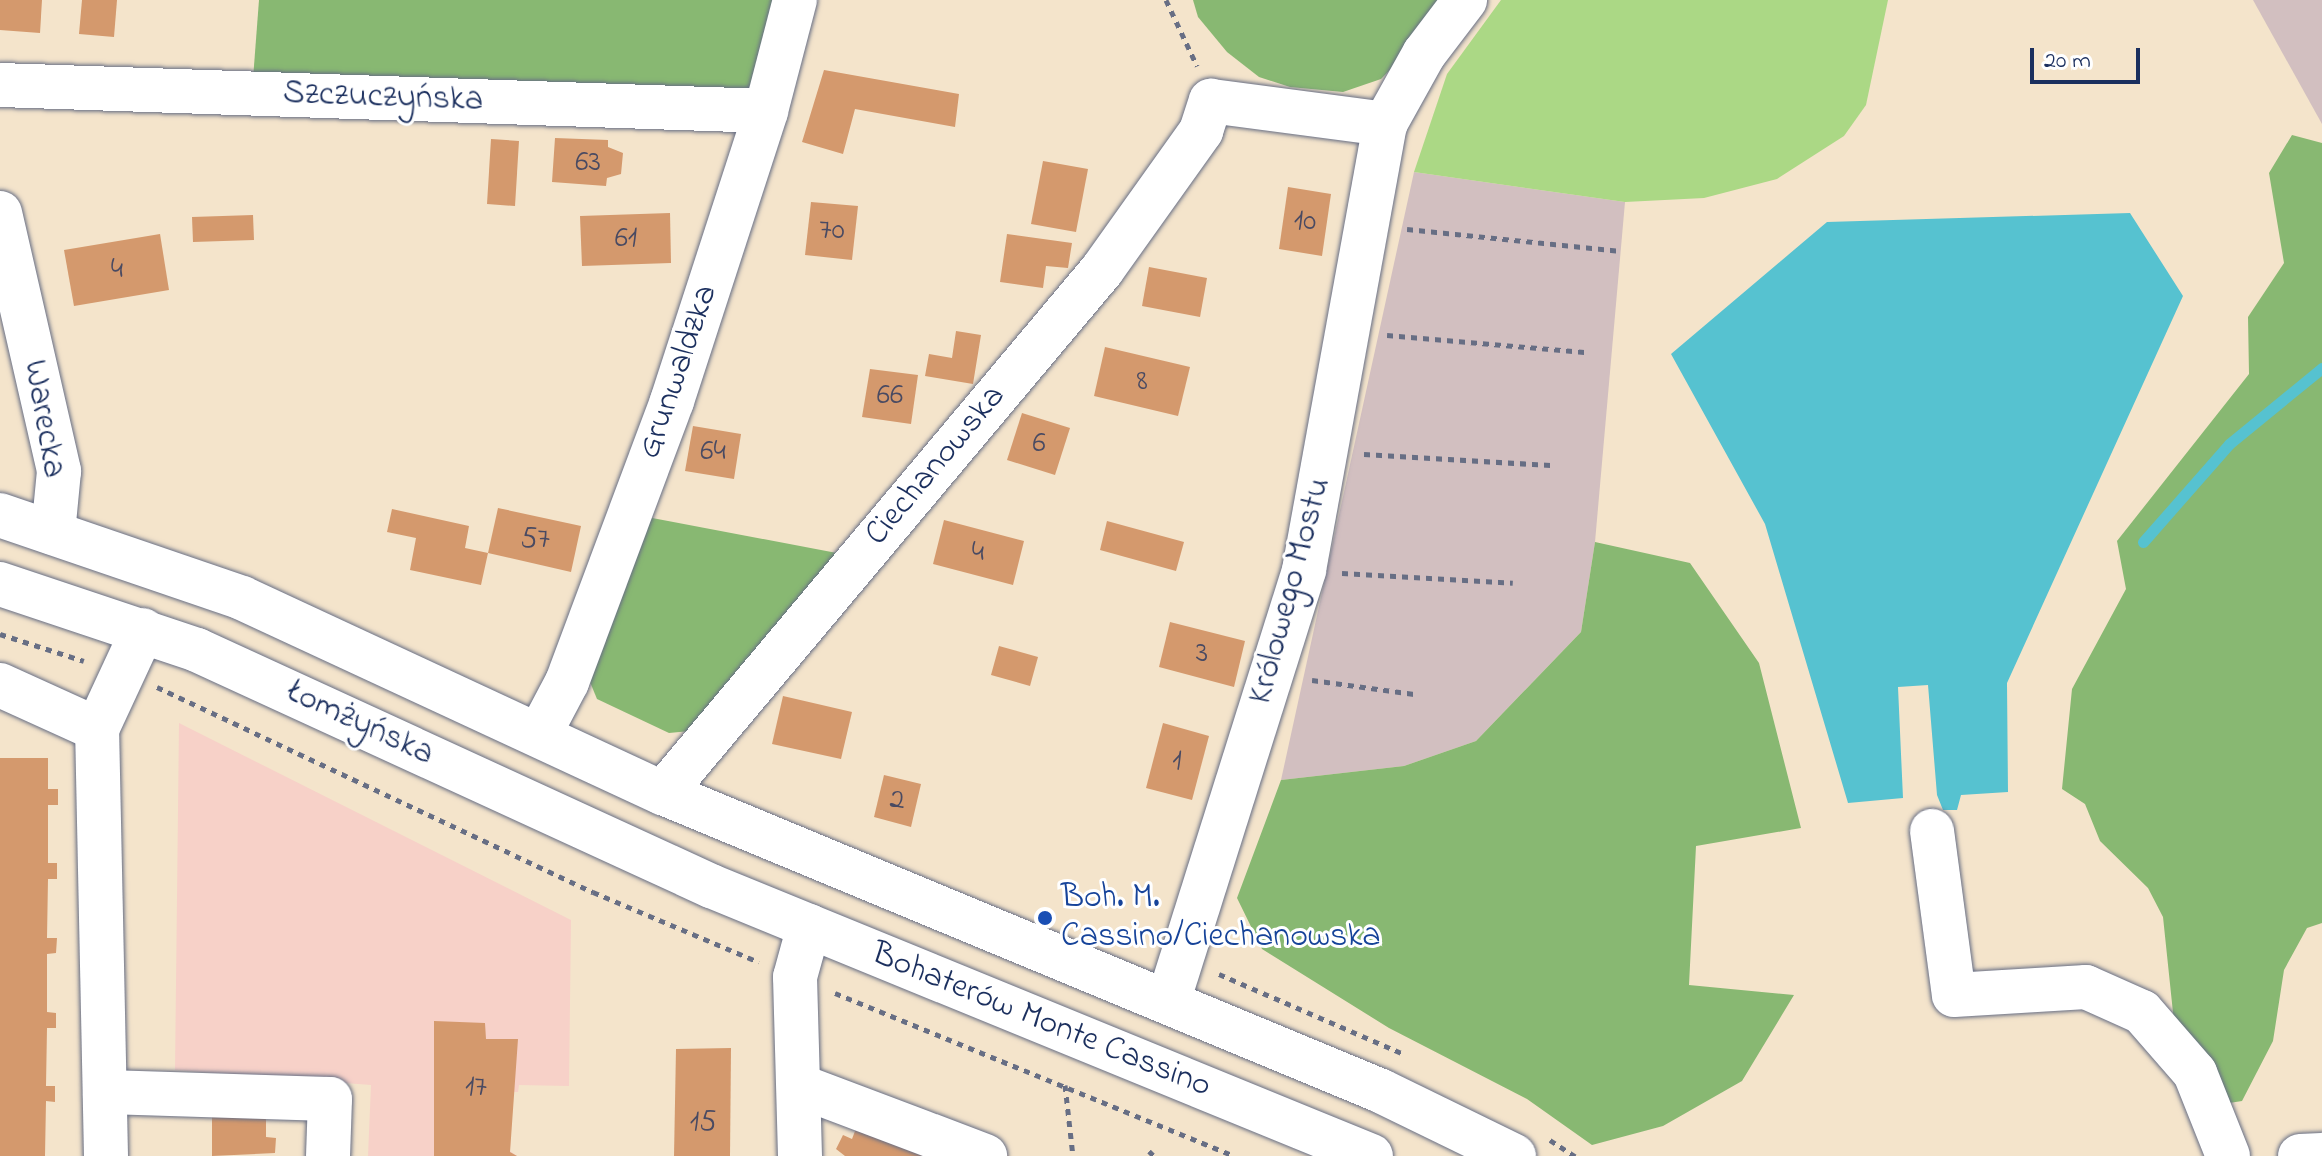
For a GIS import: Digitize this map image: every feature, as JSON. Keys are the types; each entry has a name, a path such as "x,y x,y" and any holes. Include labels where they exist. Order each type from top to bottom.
{"street":[{"name":"Grunwaldzka","path":"539,735 567,682 672,401 766,111 795,0"},
{"name":"Królowego Mostu","path":"1168,1002 1304,570 1327,452 1363,224 1385,124 1424,54 1465,0"},
{"name":"Szczuczyńska","path":"0,85 766,111"},
{"path":"1206,116 1385,124"},
{"name":"Ciechanowska","path":"663,793 1102,270 1206,116"},
{"name":"Warecka","path":"0,213 59,471 53,533"},
{"name":"Łomżyńska","path":"0,515 242,598 663,793"},
{"name":"Łomżyńska","path":"0,584 143,630 711,886"},
{"path":"106,1156 97,729 143,630"},
{"path":"0,685 97,729"},
{"name":"Bohaterów Monte Cassino","path":"663,793 1381,1091 1514,1156"},
{"path":"1932,831 1954,995 2086,987 2142,1012 2195,1073 2228,1156"},
{"name":"Bohaterów Monte Cassino","path":"711,886 1362,1152"},
{"path":"800,1156 795,977 809,926"},
{"path":"800,1086 985,1156"},
{"path":"1362,1152 1380,1135 1388,1122 1381,1091"},
{"path":"105,1092 330,1099 328,1156"},
{"path":"2300,1156 2322,1155"}],"path":[{"path":"1166,0 1206,116"},
{"path":"1363,224 1621,251"},
{"path":"1346,331 1584,352"},
{"path":"1327,452 1551,465"},
{"path":"1304,570 1513,583"},
{"path":"0,634 125,674 593,892 1234,1156"},
{"path":"1272,674 1414,694"},
{"path":"1065,1085 1073,1156"}],"shaded area":[{"path":"2253,0 2322,0 2322,124"},
{"path":"1414,172 1625,202 1595,542 1581,632 1476,741 1404,766 1281,780"},
{"path":"179,723 571,920 569,1086 519,1085 518,1092 513,1092 510,1151 517,1156 368,1156 371,1085 175,1070"}],"green space":[{"path":"259,0 779,0 751,96 253,79"},
{"path":"1193,0 1443,0 1412,47 1381,79 1343,92 1290,87 1259,77 1227,52 1198,17"},
{"path":"1501,0 1888,0 1866,105 1844,136 1777,179 1704,198 1625,202 1414,172 1447,74"},
{"path":"2292,135 2322,143 2322,923 2307,928 2284,970 2273,1041 2242,1101 2210,1106 2181,1089 2163,917 2148,888 2100,841 2085,804 2062,789 2072,689 2126,589 2117,541 2249,374 2248,317 2284,263 2269,173"},
{"path":"647,517 842,554 690,731 669,733 597,699 590,682"},
{"path":"1595,542 1690,563 1759,663 1801,828 1696,846 1689,985 1794,995 1742,1081 1663,1126 1592,1145 1527,1099 1389,1028 1262,949 1237,898 1281,780 1404,766 1476,741 1581,632"}],"water":[{"path":"2130,213 2183,296 2007,683 2008,792 1961,795 1957,810 1943,810 1937,795 1928,685 1898,687 1903,798 1848,803 1765,524 1671,354 1827,222"}],"building":[{"path":"0,0 42,0 40,33 0,30"},
{"path":"82,0 117,0 114,37 79,34"},
{"path":"824,70 959,94 955,127 855,109 843,154 802,142"},
{"path":"555,138 608,140 608,147 623,153 621,174 607,178 606,186 552,182"},
{"path":"491,139 519,141 515,206 487,204"},
{"path":"1043,161 1088,169 1076,232 1031,224"},
{"path":"1288,187 1331,194 1322,256 1279,249"},
{"path":"811,202 858,206 852,260 805,255"},
{"path":"670,213 671,263 582,266 580,216"},
{"path":"253,215 254,240 193,242 192,217"},
{"path":"160,234 169,290 74,306 64,250"},
{"path":"1007,234 1072,243 1068,268 1046,266 1043,288 1000,282"},
{"path":"1149,267 1207,278 1200,317 1142,306"},
{"path":"956,331 981,335 973,384 925,376 929,354 952,358"},
{"path":"1105,347 1190,367 1178,416 1094,396"},
{"path":"870,369 918,375 911,424 862,417"},
{"path":"1022,413 1070,428 1055,475 1007,460"},
{"path":"693,426 741,434 734,479 685,471"},
{"path":"498,508 581,526 571,572 488,553"},
{"path":"392,509 469,526 465,548 488,553 481,585 410,570 416,538 387,532"},
{"path":"944,520 1024,541 1013,585 933,564"},
{"path":"1107,521 1184,542 1176,571 1100,550"},
{"path":"1170,622 1245,641 1234,687 1159,667"},
{"path":"999,646 1038,657 1030,686 991,675"},
{"path":"783,696 852,712 841,759 772,744"},
{"path":"1163,723 1209,736 1192,800 1146,788"},
{"path":"0,758 48,758 48,789 58,789 58,805 48,805 48,863 57,863 57,879 48,879 47,938 57,938 56,953 47,954 47,1012 56,1013 56,1028 47,1028 46,1086 55,1086 55,1102 46,1101 45,1156 0,1156"},
{"path":"884,775 921,784 911,827 874,817"},
{"path":"434,1021 485,1023 486,1039 518,1039 510,1152 517,1156 434,1156"},
{"path":"731,1048 730,1156 674,1156 676,1049"},
{"path":"868,1097 1009,1156 845,1156 836,1149 843,1135 852,1139"},
{"path":"212,1105 266,1106 266,1137 276,1138 275,1153 212,1156"}],"waterway":[{"path":"2143,542 2229,444 2322,368"}],"place":[{"name":"Boh. M. Cassino/Ciechanowska","path":"1045,918"}]}
